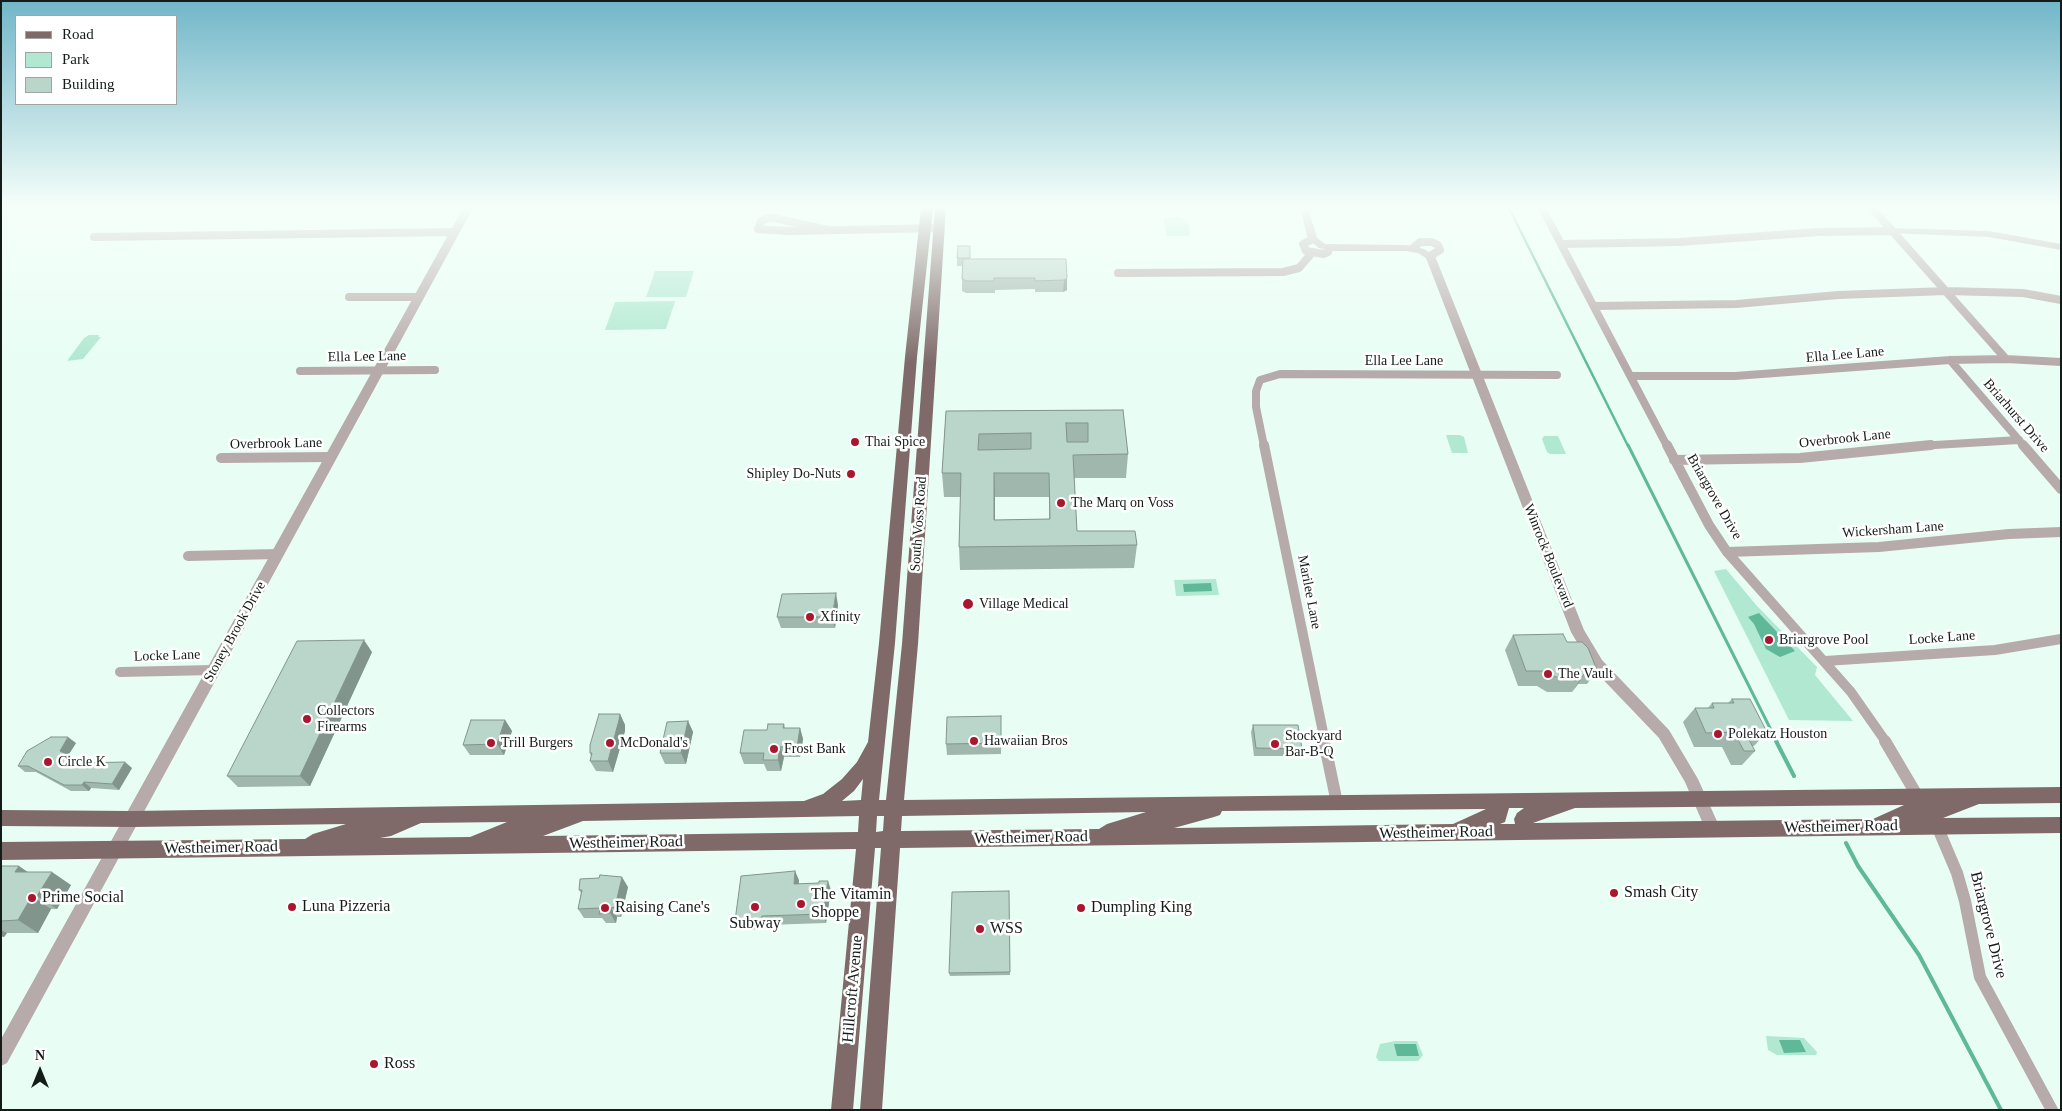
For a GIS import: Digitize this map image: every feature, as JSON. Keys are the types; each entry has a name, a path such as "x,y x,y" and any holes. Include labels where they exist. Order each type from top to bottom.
{"main road":[{"name":"South Voss Road","path":"869,809 887,643 895,531 922,260"},
{"name":"South Voss Road","path":"891,840 910,644 937,260"},
{"path":"919,291 935,291"},
{"path":"911,357 931,357"},
{"path":"904,435 925,435"},
{"path":"895,531 918,530"},
{"path":"887,643 910,644"},
{"path":"797,810 828,800 848,785 863,767 878,736"},
{"name":"Westheimer Road","path":"1,818 132,819 1159,804 2061,795"},
{"path":"1936,826 1933,814 1935,811 1949,808 1978,796"},
{"path":"1874,826 1906,812 1918,811 1918,797"},
{"path":"1454,833 1484,818 1499,816 1500,810 1497,800"},
{"path":"1527,832 1523,819 1525,816 1542,814 1572,800"},
{"path":"1094,837 1138,821 1150,820 1159,804"},
{"path":"1163,836 1168,821 1233,804"},
{"name":"Hillcroft Avenue","path":"842,1110 869,809"},
{"path":"520,844 536,828 550,826 587,812"},
{"path":"467,845 509,829 528,826 540,813"},
{"path":"361,846 375,830 391,828 421,814"},
{"path":"297,847 350,830 357,831 368,825 376,815"},
{"name":"Westheimer Road","path":"1,851 2061,824"},
{"name":"Hillcroft Avenue","path":"870,1110 891,840"},
{"path":"848,1054 875,1053"}],"street":[{"name":"Stoney Brook Drive","path":"1,1057 440,260"},
{"path":"1118,273 1283,272 1299,268 1306,260"},
{"name":"Winrock Boulevard","path":"1431,260 1578,632 1597,664 1664,734 1684,767 1712,828"},
{"name":"Briargrove Drive","path":"1570,260 1709,525 1727,552 1779,613 1825,661 1881,733 1918,797"},
{"path":"1918,260 2006,359"},
{"path":"1594,306 1736,304 1838,295 1946,291 2023,293 2061,300"},
{"path":"349,297 419,297"},
{"name":"Ella Lee Lane","path":"1632,376 1735,376 1950,360 2006,359 2061,362"},
{"name":"Briarhurst Drive","path":"1950,360 2061,489"},
{"name":"Ella Lee Lane","path":"300,372 435,370"},
{"name":"Ella Lee Lane","path":"1258,387 1260,380 1280,374 1556,375"},
{"name":"Marilee Lane","path":"1258,387 1256,407 1337,803"},
{"name":"Overbrook Lane","path":"1674,460 1800,458 1939,444 2019,440"},
{"name":"Overbrook Lane","path":"221,458 331,457"},
{"name":"Wickersham Lane","path":"1727,552 1879,547 2009,534 2061,532"},
{"path":"188,556 278,554"},
{"name":"Locke Lane","path":"1825,661 1995,650 2061,639"},
{"name":"Locke Lane","path":"120,672 214,670"},
{"name":"Briargrove Drive","path":"1936,826 1957,873 1965,901 1980,977 2052,1110"}],"green space":[{"path":"655,271 694,271 686,297 646,297"},
{"path":"675,301 666,329 605,330 615,302"},
{"path":"89,335 99,335 98,337 101,337 83,359 67,361 84,338"},
{"path":"1446,435 1460,435 1464,437 1468,453 1452,453"},
{"path":"1544,436 1558,436 1566,454 1550,454 1547,452 1542,439"},
{"name":"Briargrove Pool","path":"1726,569 1757,606 1817,667 1815,675 1853,721 1789,720 1714,571"},
{"path":"1216,579 1219,595 1176,596 1174,580"},
{"path":"1766,1036 1804,1038 1817,1052 1816,1055 1777,1055 1768,1050"},
{"path":"1395,1041 1417,1041 1423,1055 1418,1061 1379,1061 1376,1057 1380,1044"}],"shaded area":[{"path":"1211,583 1212,591 1184,592 1183,584"},
{"path":"1759,613 1795,651 1780,657 1766,649 1754,624 1748,617"},
{"path":"1779,1040 1800,1040 1806,1052 1784,1053"},
{"path":"1394,1044 1416,1044 1419,1056 1397,1056"}],"building":[{"path":"963,260 1066,260 1067,278 1064,280 1035,281 1035,278 994,278 994,281 966,281 962,279"},
{"path":"1123,410 1128,454 1073,455 1077,531 1135,531 1137,545 959,547 961,473 942,473 946,411","holes":["1066,423 1088,423 1088,442 1067,442","1031,433 1031,449 978,450 979,434","994,473 1049,473 1050,519 994,520"]},
{"path":"836,593 832,617 777,617 782,594"},
{"path":"1563,634 1567,642 1582,642 1588,648 1597,670 1587,670 1582,677 1556,677 1545,671 1526,671 1513,635"},
{"name":"Collectors Firearms","path":"364,640 300,776 227,776 297,641"},
{"path":"1732,699 1750,699 1767,732 1745,732 1755,751 1744,751 1734,732 1706,733 1695,708 1714,708 1712,703 1734,703"},
{"path":"599,714 620,714 608,761 590,761 592,753 590,753 590,745"},
{"path":"1001,716 1001,743 946,744 947,717"},
{"path":"471,720 505,720 497,744 463,745"},
{"path":"688,721 681,753 660,753 667,722"},
{"path":"768,724 784,724 783,728 800,728 797,747 780,747 778,760 763,760 764,753 740,753 744,730 767,730"},
{"name":"Stockyard Bar-B-Q","path":"1253,725 1298,725 1302,749 1256,748"},
{"path":"51,737 68,737 60,751 82,763 125,762 112,784 84,782 82,785 64,785 28,766 18,766 27,751"},
{"path":"1,866 19,866 15,872 52,872 37,896 32,896 18,920 1,921"},
{"path":"795,871 794,884 828,881 823,914 762,916 761,920 735,921 741,876"},
{"path":"600,875 622,877 615,907 611,908 610,913 599,914 600,908 578,909 582,890 579,890 580,879 599,878"},
{"name":"WSS","path":"1009,891 1010,972 949,973 952,892"}],"waterway":[{"path":"1535,260 1628,446"},
{"path":"1628,445 1777,742"},
{"path":"1776,741 1794,776"},
{"path":"1846,843 1858,866 1919,955 2001,1110"}],"place":[{"name":"Thai Spice","path":"855,442"},
{"name":"Shipley Do-Nuts","path":"851,474"},
{"name":"The Marq on Voss","path":"1061,503"},
{"name":"Village Medical","path":"968,604"},
{"name":"Xfinity","path":"810,617"},
{"name":"Briargrove Pool","path":"1769,640"},
{"name":"The Vault","path":"1548,674"},
{"name":"Collectors Firearms","path":"307,719"},
{"name":"Polekatz Houston","path":"1718,734"},
{"name":"Hawaiian Bros","path":"974,741"},
{"name":"Trill Burgers","path":"491,743"},
{"name":"McDonald's","path":"610,743"},
{"name":"Stockyard Bar-B-Q","path":"1275,744"},
{"name":"Frost Bank","path":"774,749"},
{"name":"Circle K","path":"48,762"},
{"name":"Smash City","path":"1614,893"},
{"name":"Prime Social","path":"32,898"},
{"name":"The Vitamin Shoppe","path":"801,904"},
{"name":"Luna Pizzeria","path":"292,907"},
{"name":"Subway","path":"755,907"},
{"name":"Raising Cane's","path":"605,908"},
{"name":"Dumpling King","path":"1081,908"},
{"name":"WSS","path":"980,929"},
{"name":"Ross","path":"374,1064"}]}
